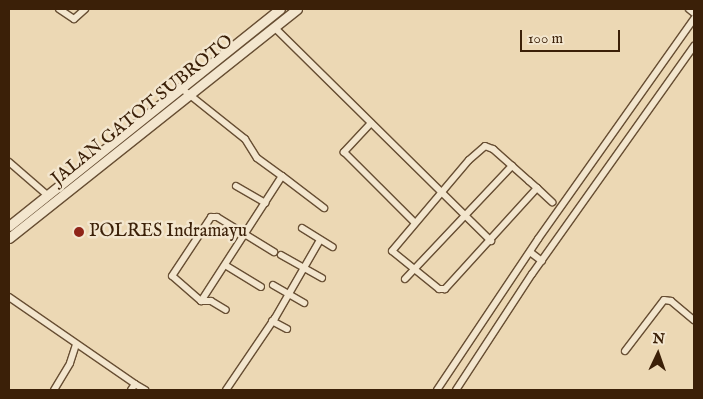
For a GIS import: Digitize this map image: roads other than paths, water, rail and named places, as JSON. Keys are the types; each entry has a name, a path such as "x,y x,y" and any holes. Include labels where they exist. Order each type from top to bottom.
{"street":[{"path":"59,9 74,19 85,9"},
{"name":"JALAN GATOT SUBROTO","path":"9,226 46,194 280,9"},
{"name":"JALAN GATOT SUBROTO","path":"9,238 297,9"},
{"path":"689,9 694,13"},
{"path":"437,390 694,19"},
{"path":"274,27 491,241"},
{"path":"456,390 541,260 694,46"},
{"path":"181,88 245,138 257,158 324,208"},
{"path":"372,123 344,152 415,223"},
{"path":"537,188 445,290 439,289 413,270 392,250 483,147 493,149 537,188 552,202"},
{"path":"9,162 46,194"},
{"path":"405,279 512,166"},
{"path":"201,300 282,176"},
{"path":"236,186 265,203"},
{"path":"226,310 211,301 201,300 172,278 211,217 215,215 277,254 322,278"},
{"path":"302,228 332,247"},
{"path":"226,390 272,321 320,240"},
{"path":"531,253 541,260"},
{"path":"225,265 261,286"},
{"path":"273,285 304,303"},
{"path":"9,297 145,390"},
{"path":"625,350 664,300 671,301 694,320"},
{"path":"272,321 287,330"},
{"path":"54,390 70,363 76,344"},
{"path":"131,390 135,384"}],"place":[{"name":"POLRES Indramayu","path":"79,232"}]}
